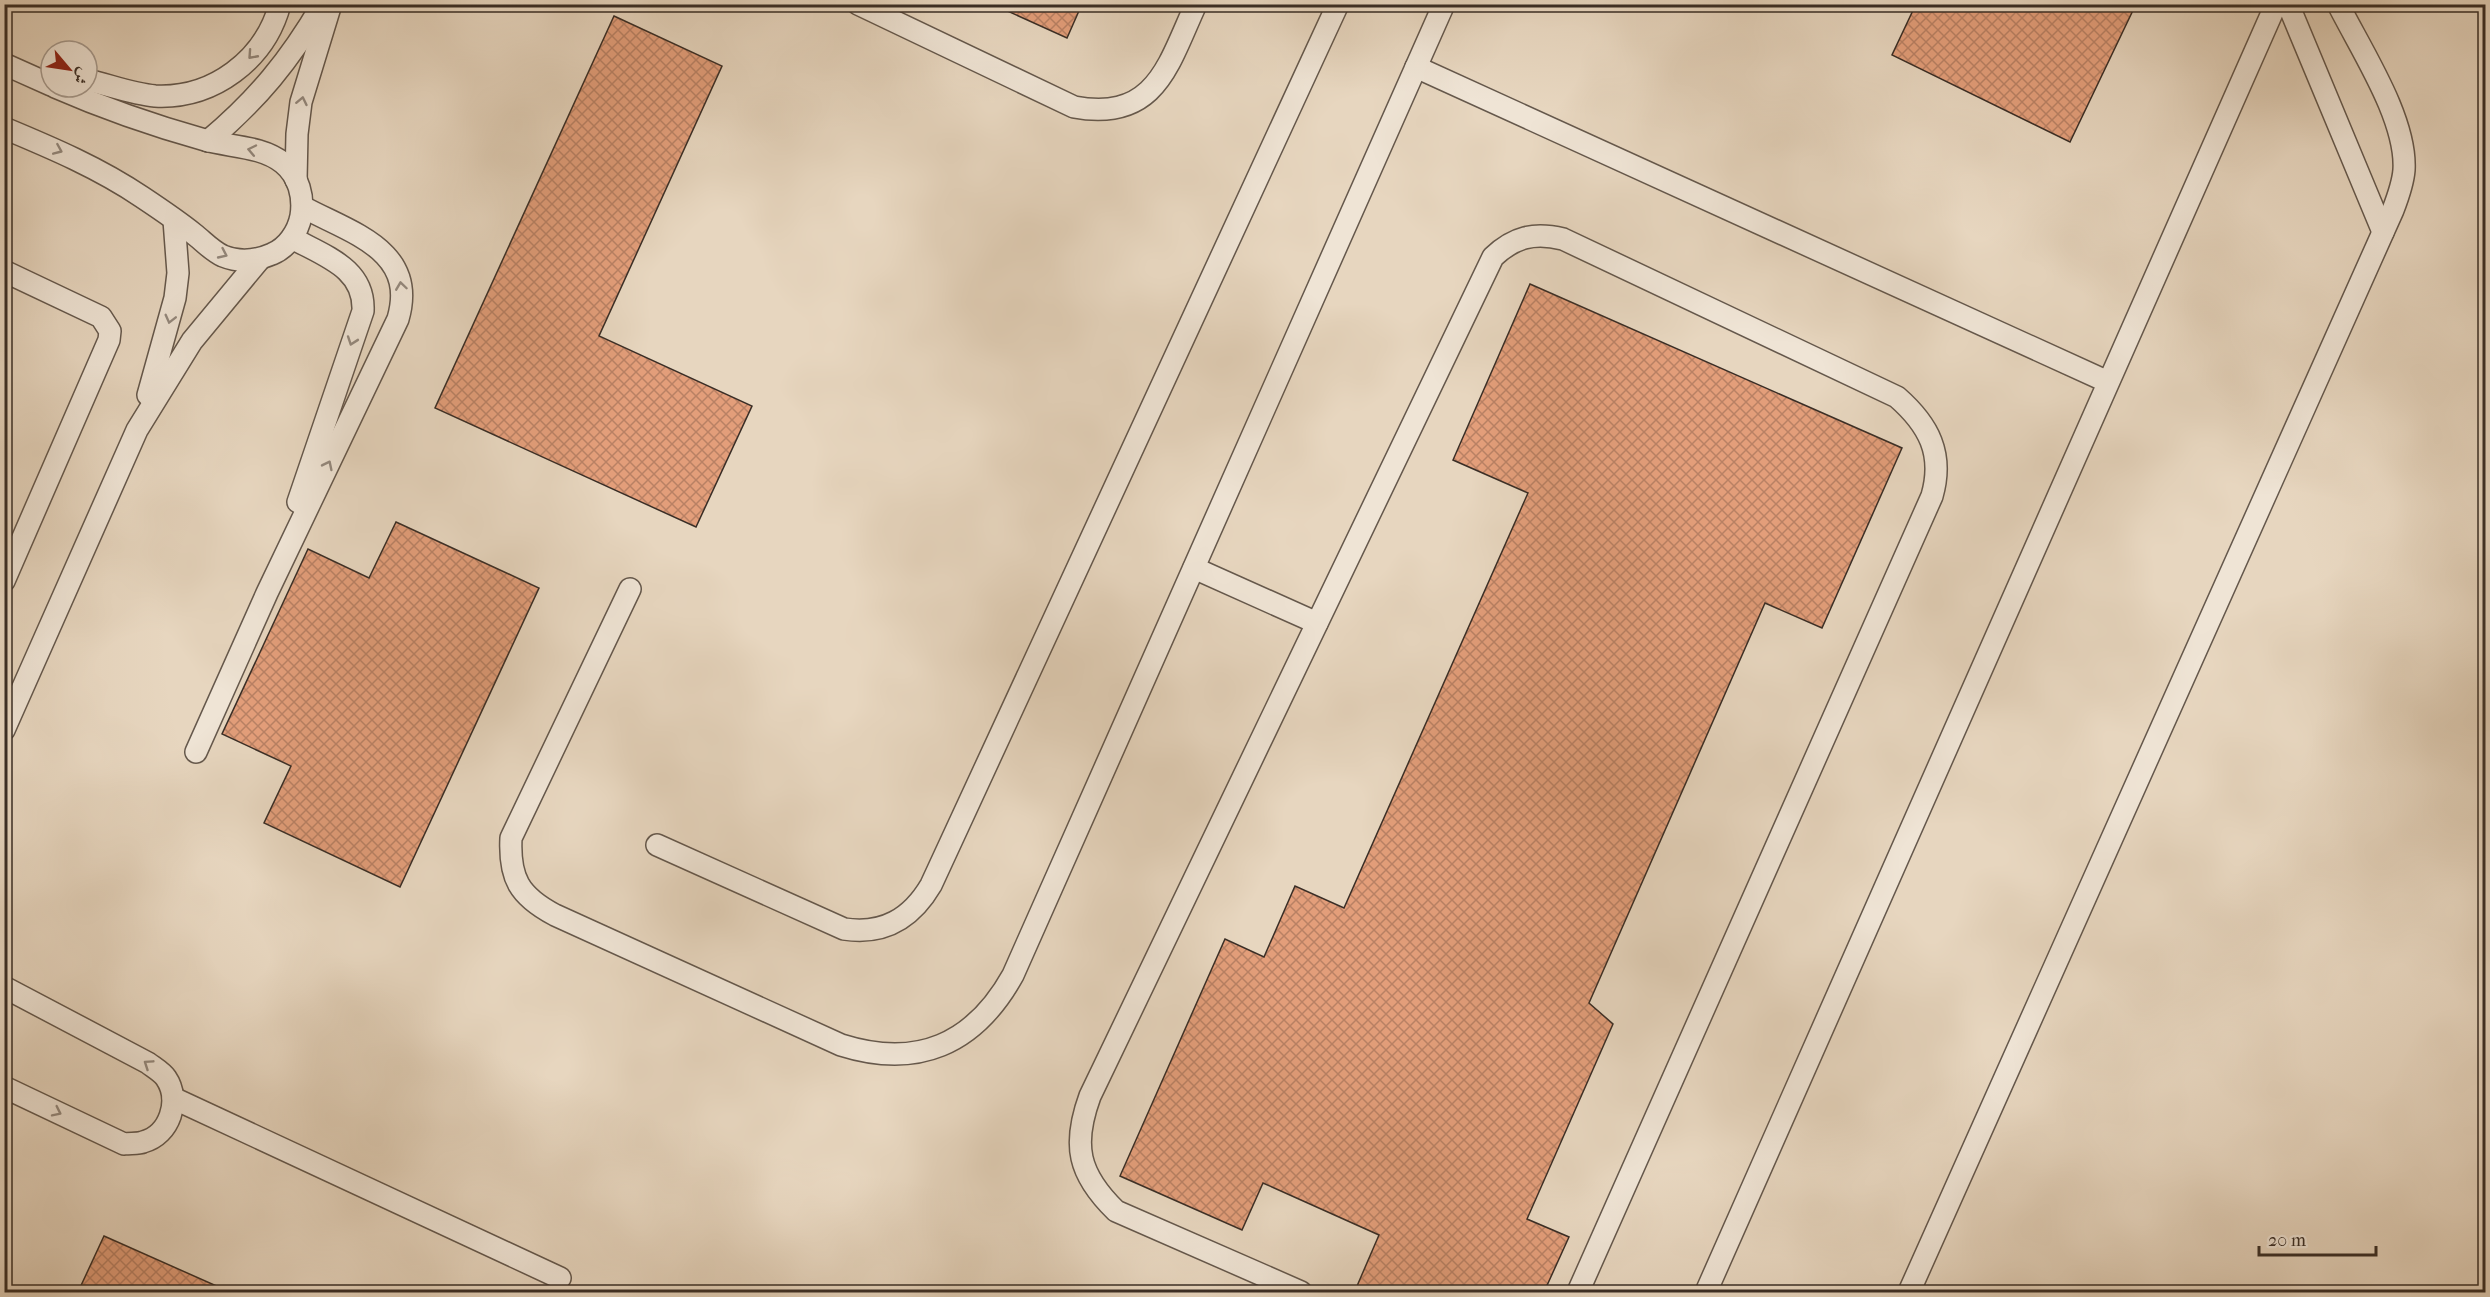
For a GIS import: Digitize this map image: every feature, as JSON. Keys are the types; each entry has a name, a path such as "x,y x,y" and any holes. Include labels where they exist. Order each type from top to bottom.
{"lane":[{"path":"99,83 152,96 183,94 206,88 239,69 258,49 280,4"},
{"path":"208,141 242,112 272,80 300,42 323,4"},
{"path":"4,128 71,156 107,175 223,255 240,261 259,260 278,252 292,238 300,223 303,207 296,180 297,134 301,102 332,4"},
{"path":"858,4 1074,107 1096,110 1120,107 1135,101 1162,80 1196,4"},
{"path":"657,845 844,929 874,931 902,919 914,910 923,898 941,863 1338,4"},
{"path":"630,589 511,838 510,862 518,885 533,903 555,915 841,1045 869,1054 898,1056 928,1051 955,1040 979,1023 999,1001 1018,965 1444,4"},
{"path":"1707,1293 2276,4"},
{"path":"2288,4 2384,232"},
{"path":"1909,1293 2384,232 2400,190 2404,170 2402,144 2396,120 2338,4"},
{"path":"4,63 39,70"},
{"path":"4,63 39,79"},
{"path":"1416,68 2108,382"},
{"path":"89,99 208,141 267,153 284,164 296,180"},
{"path":"196,752 267,593 398,319 402,305 403,290 400,276 385,252 303,207"},
{"path":"4,730 137,430 176,298 178,273 174,220"},
{"path":"1301,1293 1116,1211 1098,1193 1085,1171 1079,1146 1081,1120 1090,1096 1493,257 1514,241 1527,236 1545,235 1563,239 1897,397 1924,426 1933,444 1938,477 1932,496 1578,1293"},
{"path":"267,593 363,311 361,288 355,277 292,238"},
{"path":"137,430 192,341 259,260"},
{"path":"4,271 101,317 110,332 109,340 4,581"},
{"path":"1194,568 1317,623"},
{"path":"4,987 148,1063 166,1077 173,1098 171,1117 160,1133 144,1142 124,1144 4,1087"},
{"path":"173,1098 560,1278"}],"building":[{"path":"992,4 1082,4 1067,38"},
{"path":"1916,4 2136,4 2070,142 1892,55"},
{"path":"614,16 722,66 599,336 752,406 696,527 435,408"},
{"path":"1530,284 1902,448 1822,628 1765,603 1589,1003 1613,1024 1527,1219 1569,1237 1544,1292 1371,1292 1357,1286 1379,1235 1263,1183 1242,1230 1120,1176 1225,939 1264,957 1295,886 1344,908 1528,493 1453,460"},
{"path":"396,522 539,588 400,887 264,823 291,766 222,734 308,549 369,578"},
{"path":"104,1236 230,1292 78,1292"}]}
